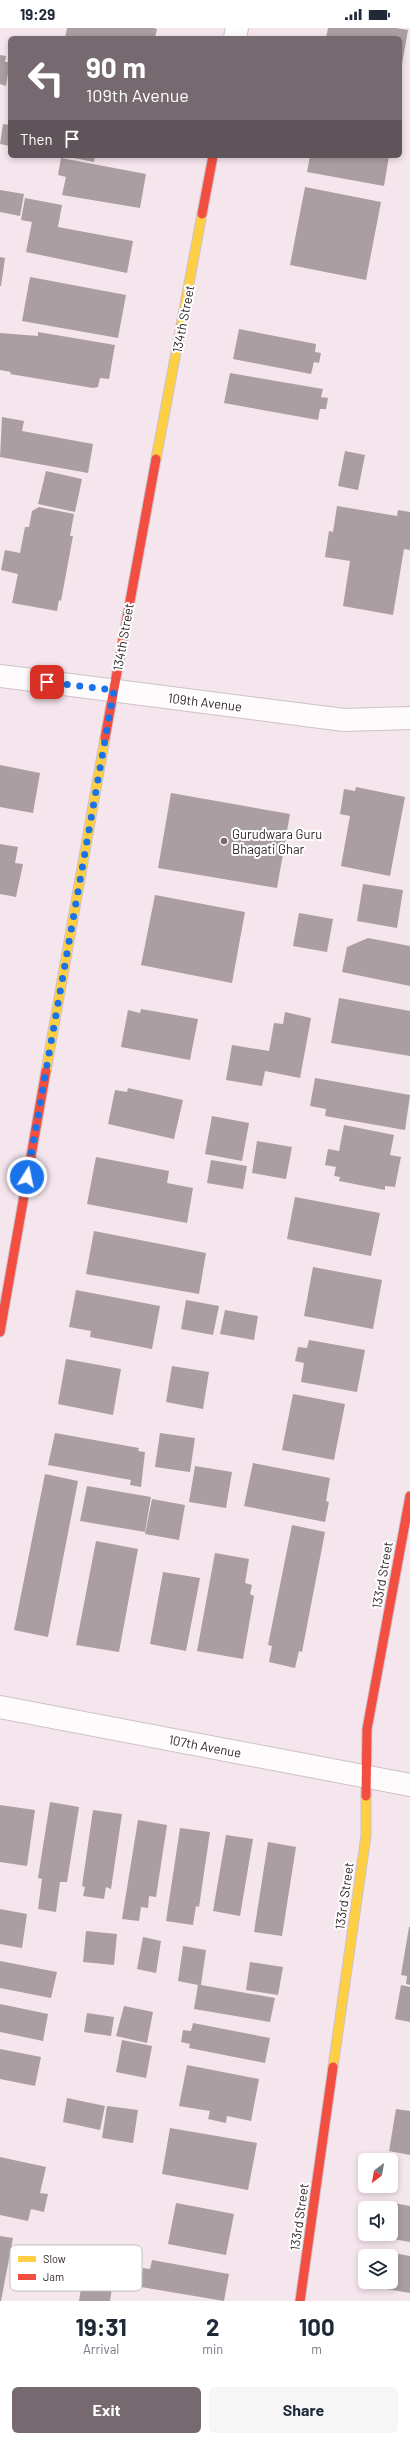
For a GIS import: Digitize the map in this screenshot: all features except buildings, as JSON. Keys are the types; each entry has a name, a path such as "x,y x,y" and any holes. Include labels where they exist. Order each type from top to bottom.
{"street":[{"name":"134th Street","path":"0,1332 114,690 213,158"},
{"name":"109th Avenue","path":"0,676 344,720 410,718"},
{"name":"133rd Street","path":"300,2301 366,1836 367,1729 410,1496"},
{"name":"107th Avenue","path":"0,1707 410,1785"}],"traffic: slow":[{"path":"156,459 202,214"},
{"path":"46,1071 105,738"},
{"path":"333,2067 366,1836 366,1796"}],"traffic: jam":[{"path":"202,214 213,158"},
{"path":"105,738 156,459"},
{"path":"0,1332 46,1071"},
{"path":"366,1796 367,1729 410,1496"},
{"path":"300,2301 333,2067"}],"place":[{"name":"Gurudwara Guru Bhagati Ghar","path":"224,841"}],"route":[{"path":"27,1177 114,690 47,682"}]}
